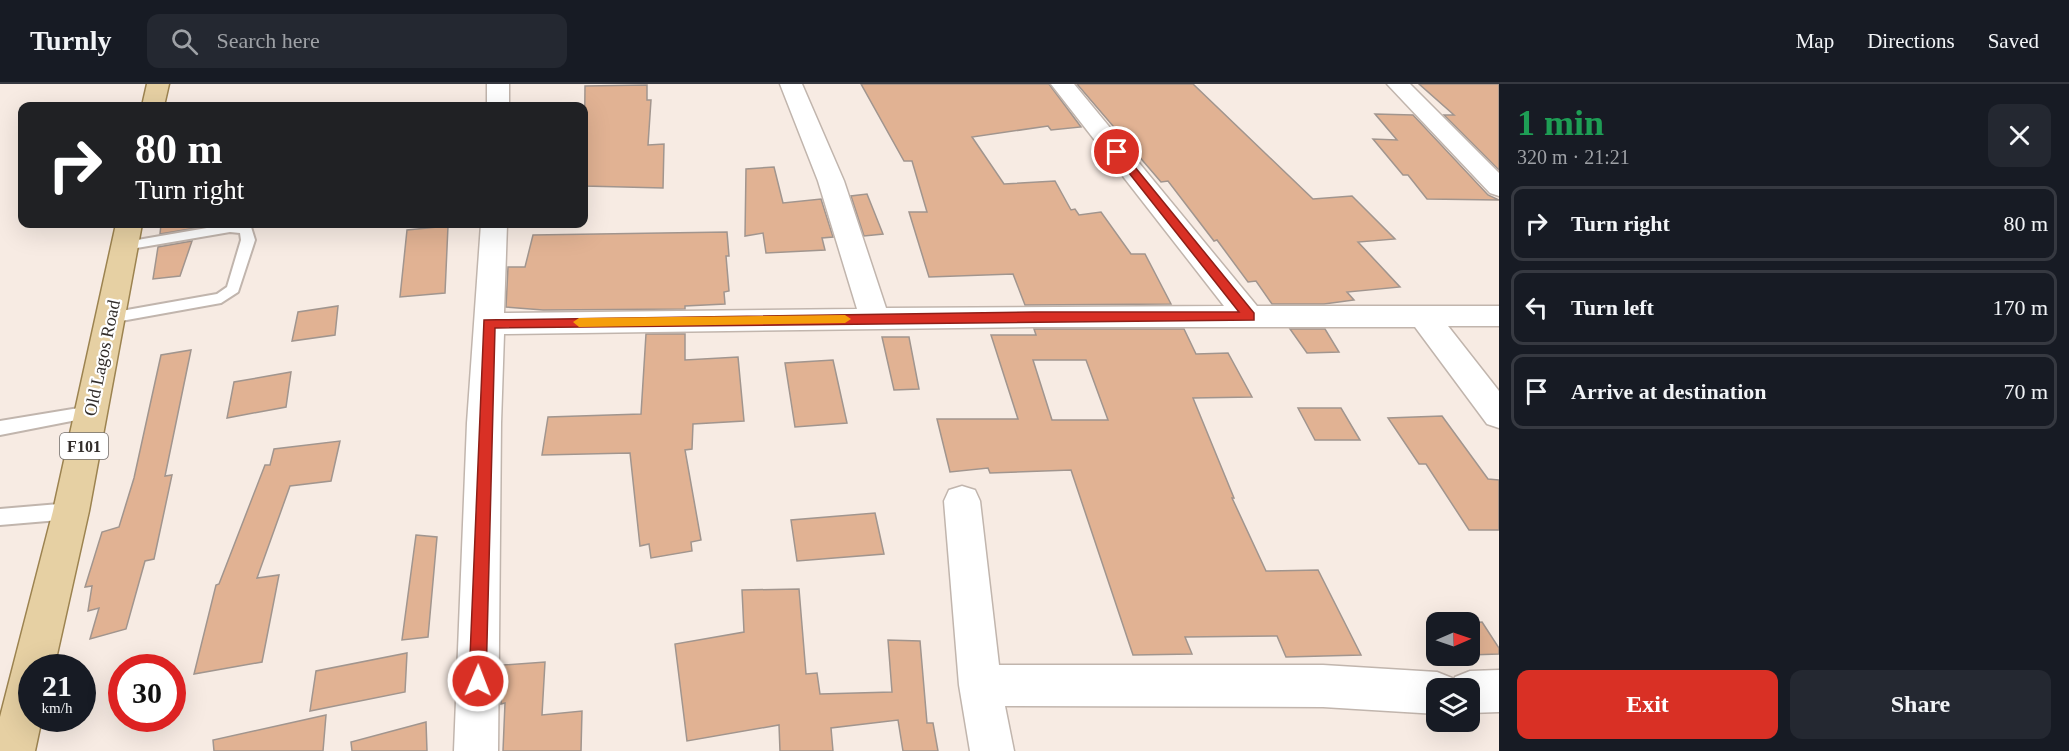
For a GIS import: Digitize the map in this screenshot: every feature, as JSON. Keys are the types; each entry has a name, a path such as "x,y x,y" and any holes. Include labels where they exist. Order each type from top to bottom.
{"main road":[{"path":"154,102 158,84"},
{"name":"Old Lagos Road","path":"36,654 71,511 127,235"},
{"path":"13,751 18,731"}],"street":[{"path":"498,84 498,102"},
{"path":"791,84 831,181 875,319"},
{"path":"1062,84 1249,316"},
{"path":"1398,84 1499,188"},
{"path":"476,751 494,228"},
{"path":"489,324 1249,316 1499,316"},
{"path":"1423,316 1499,415"},
{"path":"962,501 980,685 992,751"},
{"path":"980,685 1323,686 1426,692"},
{"path":"1480,692 1499,691"}],"lane":[{"path":"110,318 221,298 233,289 248,240 246,230 230,228 127,235"},
{"path":"0,429 91,412"},
{"path":"0,517 71,511"}],"building":[{"path":"861,84 1049,84 1081,127 1051,130 1048,126 972,137 1004,184 1055,181 1071,210 1075,209 1079,215 1101,212 1131,254 1145,254 1171,304 1025,305 1013,274 929,277 909,212 927,212 912,161 904,161"},
{"path":"1077,84 1193,84 1313,199 1352,196 1395,239 1358,242 1400,287 1347,292 1354,300 1324,304 1272,304 1256,281 1248,282 1168,181 1161,182"},
{"path":"1419,84 1499,84 1499,170 1444,115 1454,115"},
{"path":"647,85 647,100 651,100 648,145 664,144 663,188 588,186 588,102 585,102 585,86"},
{"path":"1375,114 1413,115 1488,195 1499,200 1427,199 1408,175 1403,175 1373,139 1397,140"},
{"path":"774,167 783,203 821,199 833,237 822,238 825,250 766,253 763,233 745,236 746,169"},
{"path":"867,194 883,234 864,236 851,196"},
{"path":"161,228 196,228 160,234"},
{"path":"448,228 445,293 400,297 407,230"},
{"path":"727,232 729,256 726,256 729,291 724,292 725,304 685,306 685,309 543,310 506,307 508,267 525,267 533,235"},
{"path":"192,241 180,276 153,279 158,247"},
{"path":"338,306 335,335 292,341 298,312"},
{"path":"1034,329 1184,329 1196,354 1228,353 1252,397 1193,398 1234,498 1232,498 1266,571 1318,570 1361,655 1286,657 1277,636 1185,637 1192,654 1133,655 1071,470 990,473 988,468 950,472 937,419 1018,419 991,335 1036,335","holes":["1033,360 1086,360 1108,420 1052,420"]},
{"path":"1290,329 1325,329 1339,352 1307,353"},
{"path":"646,334 685,334 685,360 738,357 744,421 693,424 692,449 685,450 701,540 691,542 692,551 651,558 649,544 640,546 630,453 542,455 548,417 641,414"},
{"path":"882,337 909,337 919,389 894,390"},
{"path":"191,350 165,476 172,475 154,559 145,561 126,629 90,639 99,608 88,611 92,586 85,587 102,532 119,527 134,478 161,355"},
{"path":"833,360 847,423 795,427 785,363"},
{"path":"291,372 286,407 227,418 234,382"},
{"path":"1298,408 1341,408 1360,440 1315,440"},
{"path":"1442,416 1488,479 1499,480 1499,530 1469,530 1426,464 1419,464 1388,418"},
{"path":"340,441 331,481 290,486 257,578 279,575 262,662 194,674 216,585 219,584 265,465 270,465 274,449"},
{"path":"875,513 884,554 797,561 791,520"},
{"path":"416,535 437,537 428,637 402,640"},
{"path":"799,589 806,674 817,673 820,694 892,692 888,640 920,641 927,723 933,723 938,751 903,751 898,720 831,728 833,751 780,751 779,725 687,741 675,644 744,632 742,590"},
{"path":"1480,622 1499,648 1499,654 1480,655"},
{"path":"407,653 405,692 310,711 316,671"},
{"path":"545,662 542,715 582,711 581,751 503,751 505,703 501,704 503,665"},
{"path":"326,715 323,751 214,751 213,740"},
{"path":"426,722 427,751 352,751 351,742"}],"slow traffic":[{"path":"579,322 845,319"}],"route":[{"path":"478,681 484,423 489,324 1249,316 1117,152"}]}
